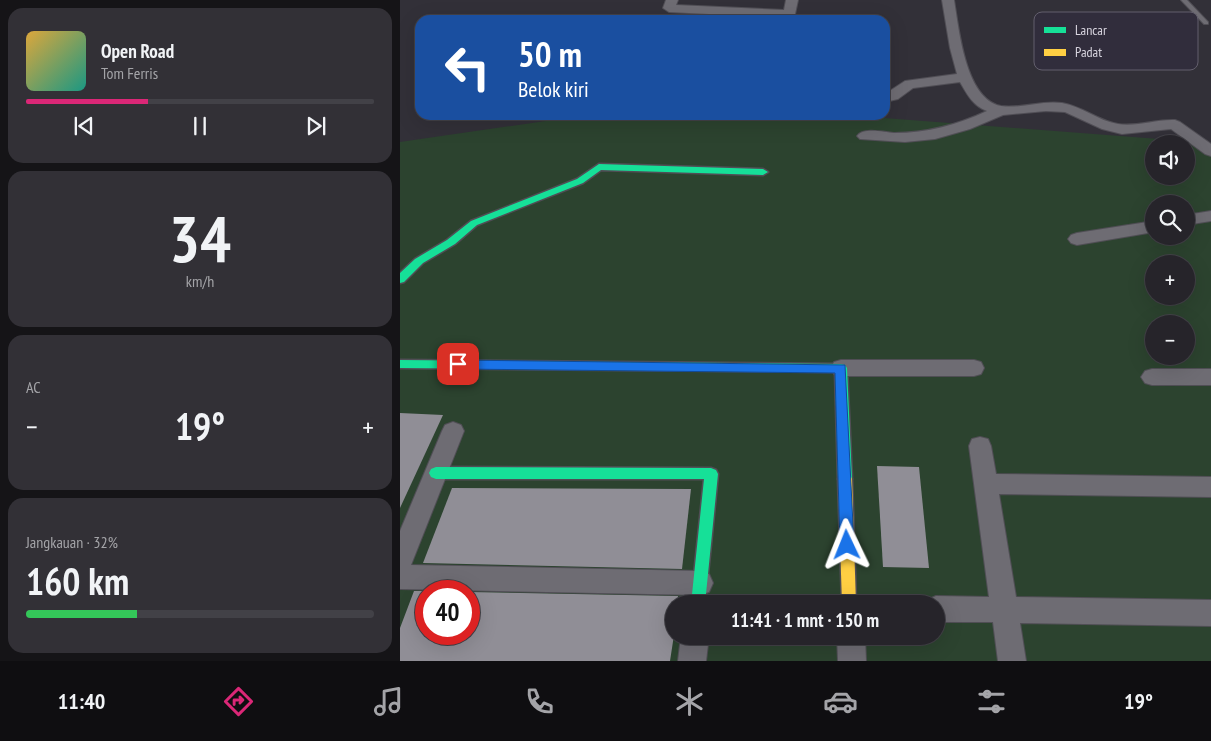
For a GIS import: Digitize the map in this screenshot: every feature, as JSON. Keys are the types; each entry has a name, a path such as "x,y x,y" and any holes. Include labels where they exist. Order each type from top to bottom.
{"street":[{"path":"672,0 669,8 730,6 789,14 792,0"},
{"path":"948,0 961,67 978,101 992,109 1001,110 1060,106 1114,128 1175,125 1211,151"},
{"path":"890,97 893,97 904,86 910,84 965,77"},
{"path":"865,136 910,138 942,135 965,127 1001,110"},
{"path":"400,279 419,261 451,242 474,223 580,180 599,168 763,172"},
{"path":"1195,219 1211,216"},
{"path":"1077,239 1145,228"},
{"path":"400,364 974,368"},
{"path":"841,368 850,595"},
{"path":"1152,377 1211,377"},
{"path":"400,562 453,432"},
{"path":"980,446 1012,661"},
{"path":"400,577 699,593 711,474 436,473"},
{"path":"986,484 1211,487"},
{"path":"945,609 1211,613"},
{"path":"692,661 694,645"},
{"path":"851,645 852,661"}],"lane":[{"path":"1184,0 1195,12"},
{"path":"1198,15 1206,23"}],"green space":[{"path":"890,118 1145,138 1145,185 1195,185 1195,142 1211,143 1211,661 400,661 400,142 552,120 890,120"}],"building":[{"path":"400,413 443,415 400,508"},
{"path":"877,466 919,467 929,568 883,567"},
{"path":"452,488 691,489 682,569 423,563"},
{"path":"414,591 415,645 480,645 480,592 665,596 665,645 672,645 670,661 400,661 400,628"}],"traffic: fast":[{"path":"400,279 419,261 451,242 474,223 580,181 599,167 763,172"},
{"path":"400,364 841,368 845,479"},
{"path":"436,473 711,474 699,595"}],"traffic: slow":[{"path":"845,479 849,595"}],"route":[{"path":"458,364 841,368 847,545"}]}
